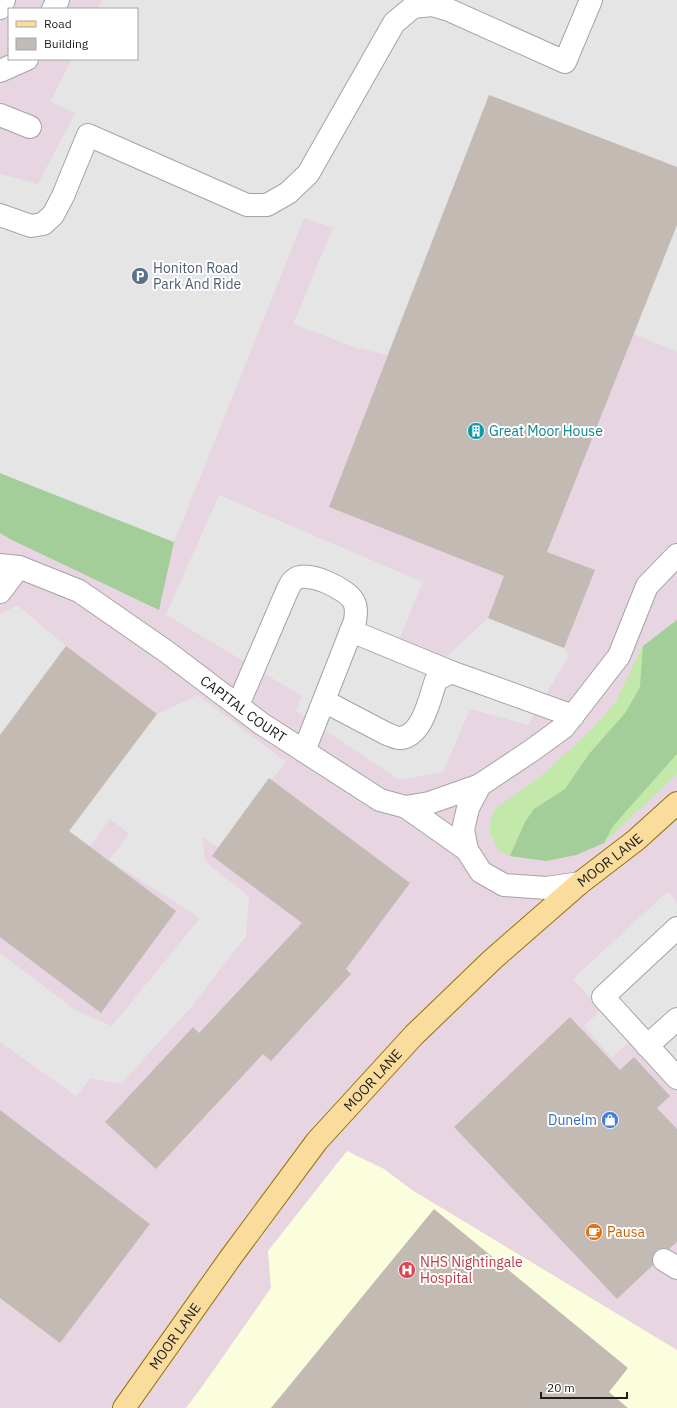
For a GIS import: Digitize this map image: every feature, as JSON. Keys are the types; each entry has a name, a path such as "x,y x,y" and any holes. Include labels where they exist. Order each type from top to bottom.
{"main road":[{"name":"MOOR LANE","path":"124,1408 231,1257 317,1141 414,1035 493,959 580,883 636,840 677,804"}],"street":[{"path":"0,8 4,0"},
{"path":"8,218 31,226 43,224 53,215 64,196 88,135 247,205 267,205 288,193 308,174 394,23 413,7 432,5 449,10 565,62 591,0"},
{"path":"0,71 25,60"},
{"path":"0,115 30,127"},
{"path":"406,807 429,803 480,785 531,752 564,727 619,656 647,586 677,555"},
{"name":"CAPITAL COURT","path":"0,592 9,566 79,591 167,652 262,724 380,800 406,807 467,850"},
{"path":"238,706 287,591 294,580 310,576 344,591 354,601 357,610 355,620 304,751"},
{"path":"351,631 451,672 572,716"},
{"path":"324,701 387,734 398,738 407,737 415,731 423,719 436,680 451,672"},
{"path":"480,785 468,808 463,830 467,850 481,872 504,885 547,888 580,883"},
{"path":"677,928 603,997 677,1078"},
{"path":"647,1046 677,1019"}],"shaded area":[{"path":"0,0 677,0 677,1408 0,1408"},
{"name":"Honiton Road Park And Ride","path":"102,0 677,0 677,167 489,95 387,355 357,348 293,324 333,228 304,218 174,542 0,473 0,174 38,184 75,113 50,102 71,60 138,60 138,8 98,8"},
{"path":"677,225 677,352 633,334"},
{"path":"219,495 423,582 398,642 444,659 488,618 564,648 569,655 528,725 470,709 443,772 400,780 296,711 302,696 166,615"},
{"path":"17,605 66,646 0,735 0,615"},
{"path":"198,695 286,762 218,847 202,837 206,862 249,897 246,936 193,1005 121,1084 91,1078 76,1096 0,1042 0,953 75,1010 112,1026 200,918 109,860 129,834 110,819 90,846 69,831 157,714"},
{"path":"668,891 677,902 677,1088 631,1040 612,1058 584,1026 601,1010 573,979"},
{"name":"NHS Nightingale Hospital","path":"347,1151 384,1169 412,1190 677,1350 677,1408 186,1408 271,1288 268,1251"}],"green space":[{"path":"0,473 174,542 159,610 0,533"},
{"path":"677,620 677,774 604,843 576,855 546,861 510,856 499,851 490,833 490,822 495,809 541,776 590,731 615,703 643,646"},
{"path":"677,620 677,754 613,826 604,843 576,855 546,861 510,856 525,822 534,809 565,789 589,754 626,712 640,687 643,646"}],"building":[{"name":"Great Moor House","path":"489,95 677,167 677,225 547,552 595,570 564,648 488,618 504,576 329,507"},
{"path":"66,646 157,714 69,831 176,911 101,1013 0,937 0,735"},
{"path":"269,778 410,883 346,969 351,974 271,1061 263,1054 156,1169 105,1122 193,1027 199,1033 302,923 212,856"},
{"path":"570,1017 620,1070 634,1057 670,1096 657,1108 677,1129 677,1242 669,1249 658,1249 654,1253 652,1259 653,1265 617,1299 454,1127"},
{"path":"0,1110 150,1224 60,1343 0,1298"},
{"path":"434,1209 628,1368 609,1392 628,1408 271,1408"}],"place":[{"name":"Honiton Road Park And Ride","path":"140,276"},
{"name":"Great Moor House","path":"476,431"},
{"name":"Dunelm","path":"610,1120"},
{"name":"Pausa","path":"594,1232"},
{"name":"NHS Nightingale Hospital","path":"407,1270"}]}
